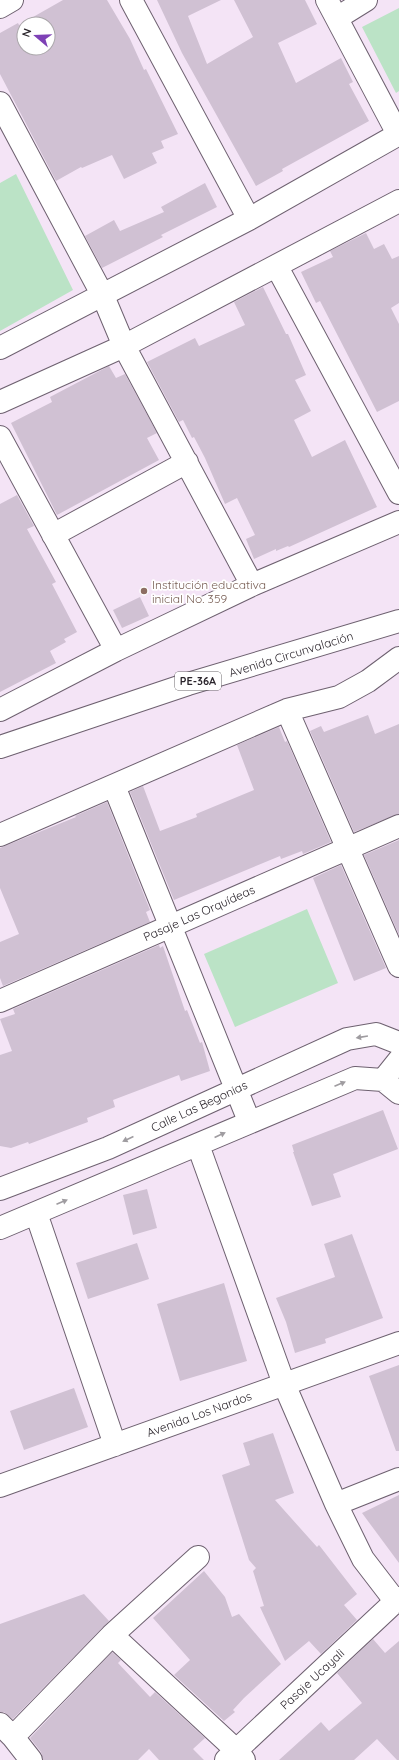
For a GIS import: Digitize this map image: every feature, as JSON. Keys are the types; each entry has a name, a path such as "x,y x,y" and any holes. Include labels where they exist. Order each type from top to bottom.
{"main road":[{"path":"0,7 12,0"},
{"path":"131,0 250,219"},
{"path":"0,348 250,219 399,134 332,9 366,0"},
{"path":"0,103 102,296 124,346 252,585"},
{"path":"0,402 124,346 277,267 399,201"},
{"path":"277,267 399,494"},
{"path":"0,436 116,650"},
{"path":"53,536 187,462"},
{"path":"0,710 116,650 252,585 399,522"},
{"name":"Avenida Circunvalación","path":"0,747 188,684 399,621"},
{"path":"0,835 287,710 339,697 368,681 399,658"},
{"path":"287,710 346,849 399,966"},
{"path":"114,786 249,1121"},
{"name":"Pasaje Las Orquídeas","path":"0,1001 170,925 399,826"},
{"name":"Calle Las Begonias","path":"0,1189 108,1148 347,1039 376,1034 399,1043"},
{"path":"0,1228 198,1145 249,1121 355,1078 391,1087 399,1060"},
{"path":"198,1145 284,1384 336,1504 363,1559 397,1600"},
{"path":"36,1213 115,1445"},
{"name":"Avenida Los Nardos","path":"0,1486 399,1343"},
{"path":"336,1504 399,1479"},
{"path":"31,1760 7,1731 198,1557"},
{"name":"Pasaje Ucayali","path":"236,1757 397,1600"},
{"path":"112,1635 236,1757"}],"green space":[{"path":"399,8 399,91 396,93 362,27"},
{"path":"16,174 73,290 0,331 0,183"},
{"path":"307,909 338,983 235,1027 204,954"}],"building":[{"path":"63,0 107,0 130,39 144,70 146,69 178,134 161,141 164,148 152,153 157,163 124,179 112,155 82,168 81,167 56,181 0,74 0,33 16,24 16,56 56,56 56,16 35,16"},
{"path":"157,0 221,0 188,16 207,64 253,37 234,0 305,0 317,24 278,43 296,83 341,58 353,82 349,84 369,121 282,169 283,171 256,186 182,53"},
{"path":"205,183 217,207 161,235 163,237 102,268 85,236 114,220 120,231 164,212 161,207"},
{"path":"366,233 374,249 384,244 392,259 399,256 399,303 391,308 399,324 399,401 377,412 320,301 316,303 301,272 333,257 330,251"},
{"path":"263,287 286,334 288,334 306,375 295,380 311,411 294,420 312,457 345,440 377,507 289,547 288,546 276,551 276,549 254,559 246,539 255,535 237,498 225,504 194,437 192,438 183,420 179,422 147,362 195,338 199,346 245,325 234,302"},
{"path":"109,366 116,378 125,374 157,433 147,438 159,460 57,515 11,423 52,402 50,397"},
{"path":"17,495 34,526 27,529 56,582 52,584 77,632 64,639 66,642 50,651 56,663 0,692 0,504"},
{"path":"140,597 149,616 122,628 113,610"},
{"path":"368,715 375,734 399,724 399,814 354,832 310,731 321,726 324,732"},
{"path":"279,727 285,742 287,741 331,842 303,854 302,851 281,859 280,856 174,900 130,792 143,786 160,831 197,817 196,814 254,790 237,745"},
{"path":"107,802 150,910 146,912 150,922 3,986 0,978 0,942 19,934 0,888 0,848 76,817 75,816"},
{"path":"399,840 399,935 364,855"},
{"path":"341,865 386,968 354,981 313,878"},
{"path":"159,945 160,948 163,946 185,1011 187,1010 200,1043 202,1042 210,1071 181,1081 179,1075 113,1100 115,1107 87,1118 88,1122 29,1144 28,1142 11,1148 0,1146 0,1055 12,1051 0,1019 15,1014 13,1009"},
{"path":"383,1110 398,1149 333,1174 341,1197 312,1206 293,1152 292,1145"},
{"path":"147,1189 157,1228 133,1235 123,1195"},
{"path":"352,1234 383,1318 325,1339 326,1343 295,1353 286,1322 276,1298 335,1277 324,1244"},
{"path":"137,1243 149,1279 88,1299 76,1263"},
{"path":"224,1283 247,1361 180,1381 157,1304"},
{"path":"399,1365 399,1451 396,1451 369,1376"},
{"path":"74,1388 88,1427 24,1450 10,1411"},
{"path":"273,1433 294,1493 275,1500 317,1547 319,1545 357,1594 344,1605 357,1620 321,1654 309,1641 285,1661 260,1607 264,1606 253,1571 256,1568 249,1560 222,1475 250,1465 243,1443"},
{"path":"399,1495 399,1563 362,1513"},
{"path":"204,1571 225,1597 232,1617 239,1614 281,1664 244,1698 233,1710 235,1712 224,1721 174,1675 190,1660 153,1618"},
{"path":"84,1594 109,1621 13,1719 4,1712 0,1712 0,1624"},
{"path":"373,1639 385,1653 399,1641 399,1760 397,1760 377,1739 354,1760 279,1760 321,1722 329,1731 362,1703 337,1673"},
{"path":"112,1652 121,1660 118,1663 150,1697 155,1692 205,1738 193,1749 204,1760 159,1760 149,1749 138,1760 43,1760 41,1752 30,1738"}],"place":[{"name":"Institución educativa inicial No. 359","path":"144,591"}]}
